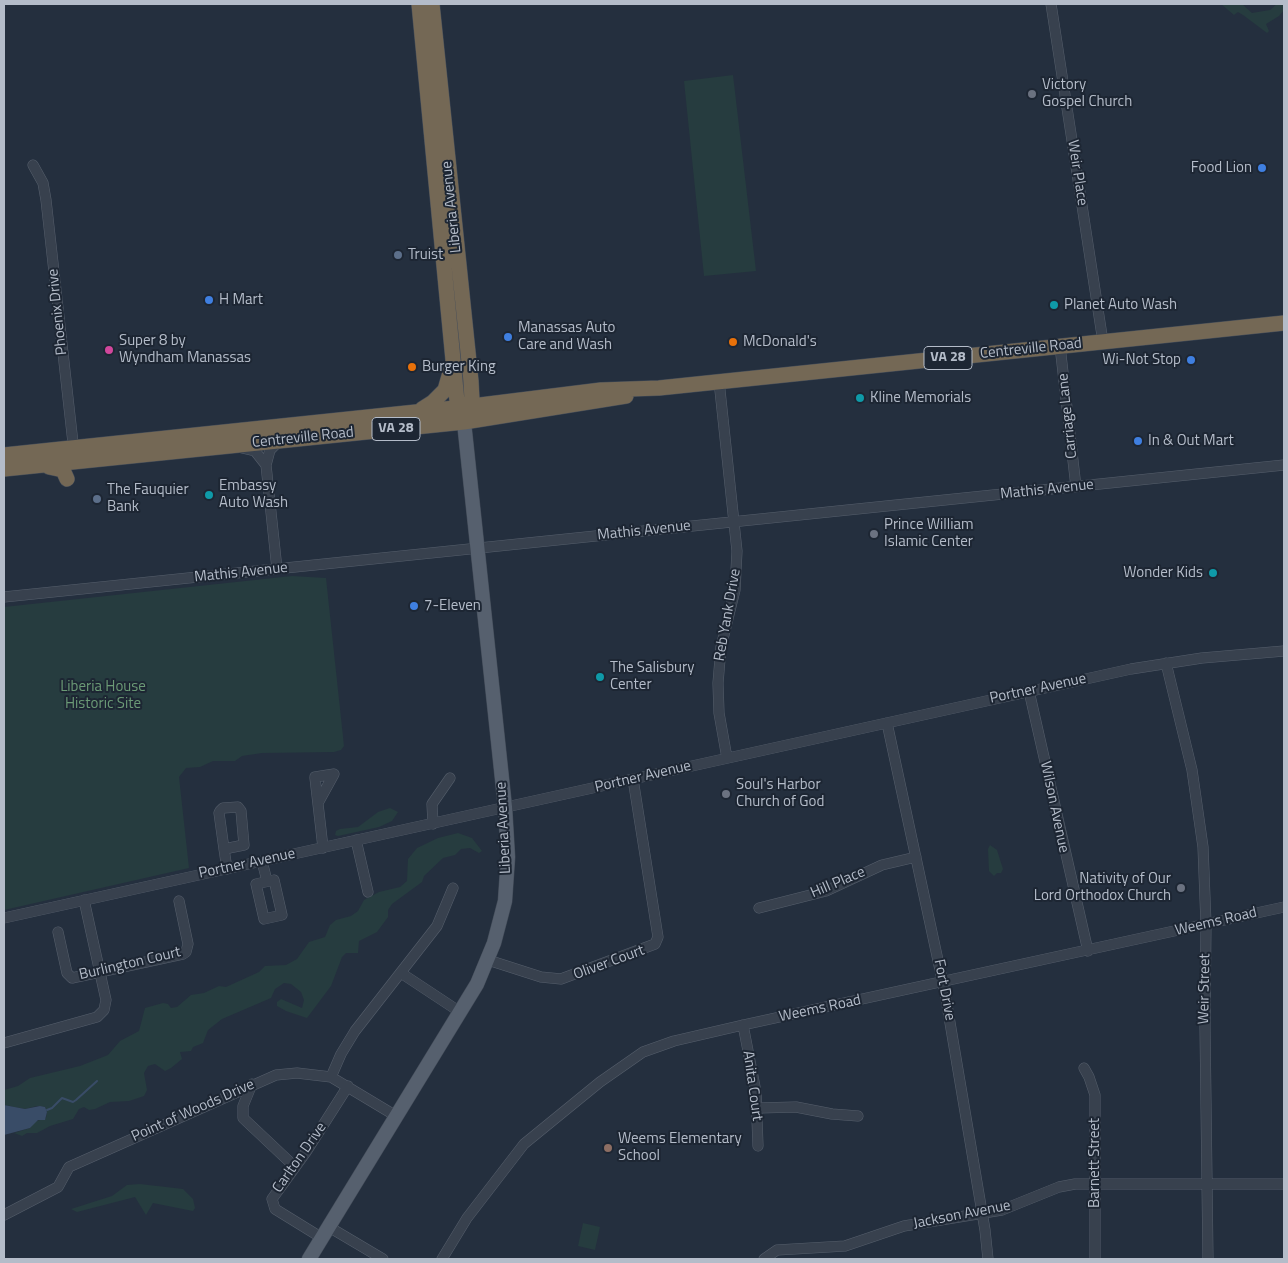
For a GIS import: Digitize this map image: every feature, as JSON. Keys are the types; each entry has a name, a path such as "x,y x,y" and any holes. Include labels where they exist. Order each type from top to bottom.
{"highway":[{"name":"Liberia Avenue","path":"419,4 452,358 457,401 464,414"},
{"name":"Liberia Avenue","path":"432,4 471,381 472,400 464,414"},
{"name":"Centreville Road","path":"4,469 40,465 74,455 416,411 464,414 505,402 601,390 659,388 1283,324"},
{"path":"416,411 429,405 445,390 449,382 452,358"},
{"path":"471,381 474,388 483,396 505,402"},
{"name":"Centreville Road","path":"4,455 74,455 229,446 464,414 603,401 659,388"},
{"path":"40,465 63,470 67,479"}],"main road":[{"name":"Liberia Avenue","path":"309,1259 460,1012 488,960 501,918 507,880 505,807 464,414"}],"street":[{"name":"Weir Place","path":"1051,4 1102,342"},
{"name":"Phoenix Drive","path":"33,165 43,182 46,200 74,455"},
{"name":"Carriage Lane","path":"1060,346 1076,487"},
{"name":"Reb Yank Drive","path":"719,381 735,522 736,580 720,652 718,682 719,713 727,758"},
{"path":"277,569 266,465 270,450 280,440"},
{"path":"229,446 255,451 266,465"},
{"name":"Mathis Avenue","path":"4,598 1284,465"},
{"name":"Portner Avenue","path":"4,918 1029,691 1166,663 1284,651"},
{"name":"Weir Street","path":"1166,663 1198,798 1204,847 1208,1259"},
{"name":"Wilson Avenue","path":"1029,691 1088,951"},
{"name":"Fort Drive","path":"887,723 943,982 988,1259"},
{"path":"433,824 432,804 450,778"},
{"name":"Oliver Court","path":"488,960 541,977 561,979 655,944 658,937 633,779"},
{"path":"318,802 323,848"},
{"path":"356,840 368,892"},
{"path":"224,849 226,869"},
{"name":"Hill Place","path":"759,908 826,891 882,864 916,857"},
{"path":"262,861 267,881"},
{"path":"331,1077 341,1054 355,1031 437,926 453,888"},
{"path":"4,1043 100,1015 104,1010 106,1000 84,900"},
{"name":"Burlington Court","path":"58,932 68,976 72,978 185,953 188,944 179,902"},
{"name":"Weems Road","path":"442,1259 459,1229 506,1165 532,1136 643,1052 674,1041 1284,907"},
{"path":"401,973 460,1012"},
{"name":"Anita Court","path":"743,1026 758,1108 758,1146"},
{"name":"Barnett Street","path":"1084,1068 1089,1076 1095,1095 1095,1259"},
{"name":"Point of Woods Drive","path":"4,1215 62,1185 65,1172 69,1167 252,1084 282,1074 297,1073 331,1077 396,1116"},
{"path":"252,1084 243,1106 243,1118 295,1167"},
{"name":"Carlton Drive","path":"325,1232 272,1206 274,1196 348,1086"},
{"path":"758,1108 796,1107 858,1116"},
{"name":"Jackson Avenue","path":"764,1259 777,1250 845,1246 904,1226 1002,1210 1059,1187 1095,1184 1284,1184"},
{"path":"325,1232 384,1259"}],"green space":[{"path":"1221,4 1242,4 1252,13 1270,10 1277,4 1284,4 1284,10 1279,16 1266,24 1269,31 1267,33 1243,15 1238,12 1234,15"},
{"path":"733,75 756,271 704,276 684,81"},
{"name":"Liberia House Historic Site","path":"292,576 326,578 344,746 341,750 334,752 262,753 242,756 235,761 213,761 200,767 186,768 179,777 189,868 4,910 4,607"},
{"path":"390,808 398,812 392,821 379,827 338,836 335,835 336,831 340,829 358,827 378,812"},
{"path":"458,833 472,838 482,851 479,853 470,848 461,849 455,855 443,858 424,876 422,882 392,904 388,910 388,917 377,932 359,941 358,953 346,953 342,957 331,986 307,1018 277,1006 277,1002 281,999 302,1008 304,1000 301,992 291,984 284,983 275,989 271,998 222,1019 208,1030 203,1043 193,1047 191,1051 180,1052 182,1059 171,1068 165,1071 155,1064 148,1066 144,1073 147,1090 144,1096 129,1101 110,1102 95,1109 89,1110 84,1107 79,1109 73,1119 50,1126 37,1133 27,1133 22,1136 14,1133 30,1128 34,1122 46,1118 47,1112 45,1107 37,1106 25,1109 4,1105 4,1090 18,1086 30,1078 80,1066 108,1055 120,1041 139,1031 145,1008 163,1003 168,1004 171,1008 177,1007 191,995 204,993 219,986 226,987 259,972 265,966 286,965 297,959 309,942 325,937 330,925 336,920 351,916 358,911 364,900 379,892 400,887 407,881 408,859 417,848 438,838"},
{"path":"990,845 997,850 1003,869 1001,873 997,873 994,876 989,871 988,849"},
{"path":"140,1184 183,1189 193,1199 195,1208 193,1211 153,1203 146,1215 135,1197 77,1212 71,1209 112,1196 127,1185"},
{"path":"583,1223 600,1227 595,1250 578,1246"}],"water":[{"path":"4,1105 25,1109 45,1107 47,1112 45,1120 38,1120 30,1128 4,1135"}],"waterway":[{"path":"47,1110 52,1108 62,1098 73,1102 97,1081"}],"place":[{"name":"Victory Gospel Church","path":"1032,94"},
{"name":"Food Lion","path":"1262,168"},
{"name":"Truist","path":"398,255"},
{"name":"H Mart","path":"209,300"},
{"name":"Planet Auto Wash","path":"1054,305"},
{"name":"Manassas Auto Care and Wash","path":"508,337"},
{"name":"McDonald's","path":"733,342"},
{"name":"Super 8 by Wyndham Manassas","path":"109,350"},
{"name":"Wi-Not Stop","path":"1191,360"},
{"name":"Burger King","path":"412,367"},
{"name":"Kline Memorials","path":"860,398"},
{"name":"In & Out Mart","path":"1138,441"},
{"name":"Embassy Auto Wash","path":"209,495"},
{"name":"The Fauquier Bank","path":"97,499"},
{"name":"Prince William Islamic Center","path":"874,534"},
{"name":"Wonder Kids","path":"1213,573"},
{"name":"7-Eleven","path":"414,606"},
{"name":"The Salisbury Center","path":"600,677"},
{"name":"Soul's Harbor Church of God","path":"726,794"},
{"name":"Nativity of Our Lord Orthodox Church","path":"1181,888"},
{"name":"Weems Elementary School","path":"608,1148"}]}
